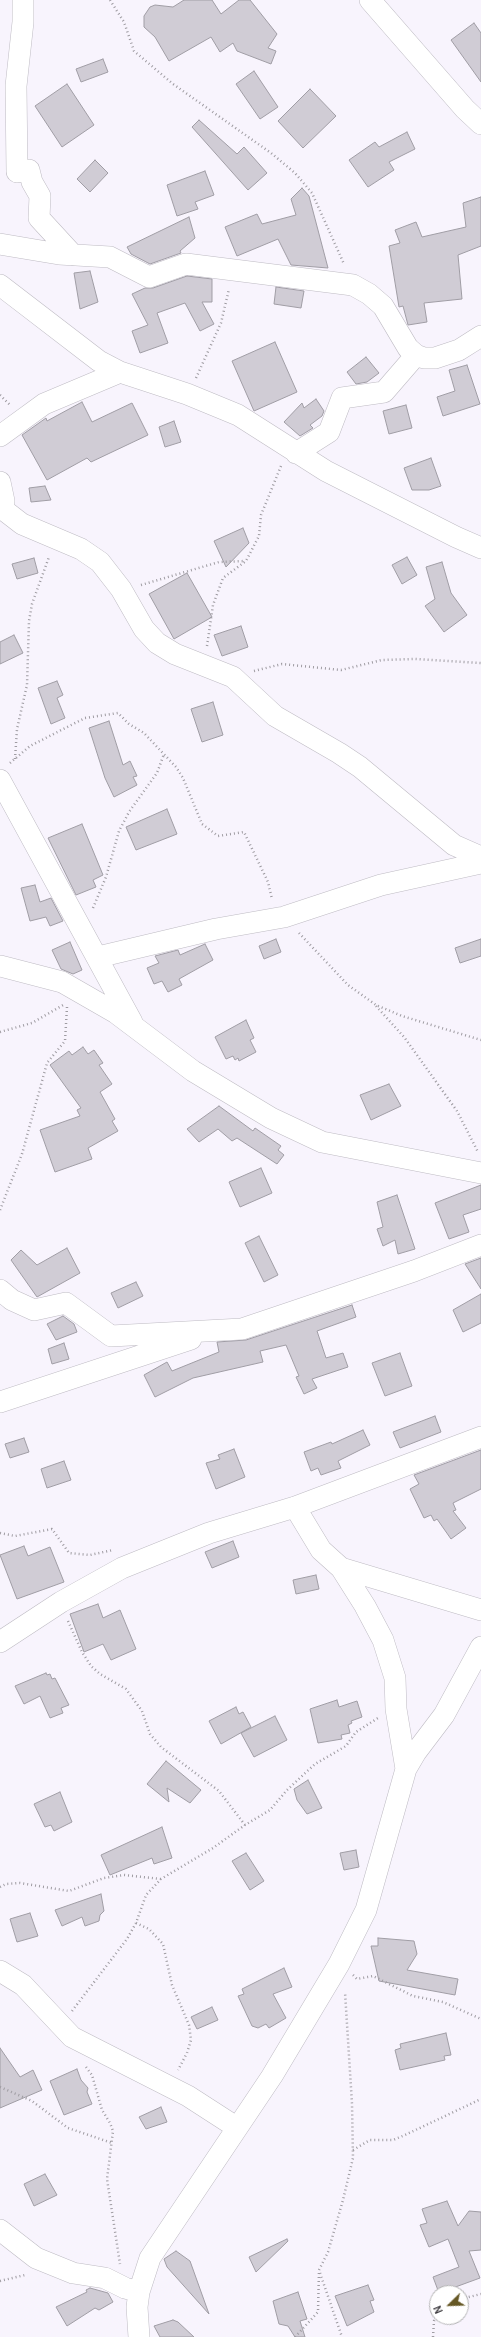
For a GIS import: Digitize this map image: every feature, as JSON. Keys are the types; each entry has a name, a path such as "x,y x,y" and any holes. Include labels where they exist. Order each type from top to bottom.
{"street":[{"path":"23,0 23,22 16,86 17,172 29,170 32,182 40,196 39,218 73,255"},
{"path":"370,0 408,40 465,109 481,124"},
{"path":"0,244 38,252 110,257 149,277 186,264 232,268 353,285 383,306 401,339 416,355 424,358 435,358 460,350 481,336"},
{"path":"0,285 78,347 99,361 120,372 187,394 238,415 296,453 385,502 481,548"},
{"path":"296,453 329,432 342,398 384,392 416,355"},
{"path":"0,436 44,404 120,372"},
{"path":"0,482 4,501 2,508 22,524 81,549 100,562 121,590 144,629 157,643 174,654 233,677 276,716 339,753 454,845 481,857"},
{"path":"1,773 82,930 98,957 134,1026"},
{"path":"98,957 216,929 284,917 373,888 481,863"},
{"path":"0,966 62,982 116,1013 193,1071 271,1118 322,1142 481,1173"},
{"path":"0,1290 12,1300 34,1310 66,1303 111,1336 242,1329 414,1271 481,1245"},
{"path":"0,1402 218,1330"},
{"path":"0,1642 61,1602 122,1568 208,1533 295,1507 481,1437"},
{"path":"295,1507 320,1550 341,1568 365,1606 383,1640 395,1678 396,1700 406,1769"},
{"path":"341,1568 481,1610"},
{"path":"138,2337 137,2307 132,2290 150,2258 236,2127 272,2076 339,1964 366,1910 406,1769 416,1752 444,1715 481,1647"},
{"path":"0,1971 23,1985 66,2031 188,2096 236,2127"},
{"path":"0,2230 36,2258 73,2273 105,2278 132,2290"}],"path":[{"path":"110,0 124,22 134,51 173,84 271,153 295,173 312,193 353,285"},
{"path":"187,394 221,323 232,268"},
{"path":"204,666 213,605 223,578 246,561 259,536 261,515 281,466 296,453"},
{"path":"14,760 17,729 27,685 31,610 55,539"},
{"path":"121,590 220,562 246,561"},
{"path":"233,677 282,664 341,670 382,660 415,659 481,663"},
{"path":"1,773 30,746 85,718 118,713 129,724 144,733 164,754 183,778 202,824 218,836 244,832 268,882 273,901 284,917 348,985 376,1005 402,1016 481,1040"},
{"path":"82,930 100,893 119,831 128,812 157,773 164,754"},
{"path":"0,1032 32,1023 67,1003 65,1041 47,1063 22,1154 0,1210"},
{"path":"376,1005 404,1037 457,1111 481,1158"},
{"path":"0,1533 15,1536 52,1529 69,1553 90,1554 116,1549"},
{"path":"61,1602 82,1652 91,1666 100,1674 126,1689 142,1711 150,1734 161,1748 219,1792 245,1825"},
{"path":"132,2290 108,2195 107,2179 113,2131 102,2110 92,2075 83,2063 66,2031 127,1939 136,1922 146,1895 161,1879 213,1848 245,1825 270,1810 287,1790 315,1764 346,1746 356,1732 378,1717 396,1700"},
{"path":"0,1887 6,1884 20,1884 69,1891 104,1878 124,1875 161,1879"},
{"path":"136,1922 149,1929 163,1944 172,1985 189,2025 191,2040 187,2053 166,2085"},
{"path":"339,1964 357,1978 372,1976 413,1996 442,2002 481,2019"},
{"path":"295,2337 318,2312 319,2270 328,2252 343,2200 353,2150 345,1991"},
{"path":"0,2087 32,2101 68,2128 112,2143"},
{"path":"353,2150 370,2140 393,2140 481,2099"},
{"path":"319,2270 342,2337"},
{"path":"469,2297 481,2294"},
{"path":"433,2337 434,2325"}],"building":[{"path":"184,0 212,0 221,14 239,0 250,0 277,34 268,48 276,51 271,64 237,51 233,43 220,52 211,37 169,61 155,37 144,27 144,16 150,7 155,5 173,7"},
{"path":"474,23 481,33 481,82 451,40"},
{"path":"103,59 108,72 81,82 76,69"},
{"path":"254,71 278,107 260,119 236,84"},
{"path":"67,84 94,125 62,147 35,106"},
{"path":"310,89 336,116 303,148 278,121"},
{"path":"199,120 237,154 244,147 267,173 248,190 192,127"},
{"path":"407,132 415,149 389,162 394,170 368,187 349,160 375,142 379,147"},
{"path":"95,160 108,173 90,192 77,179"},
{"path":"205,171 214,195 195,202 198,209 177,216 167,185"},
{"path":"302,188 309,196 328,268 291,265 278,239 237,256 225,227 257,214 262,224 296,215 291,199"},
{"path":"481,197 481,246 458,255 462,299 424,303 427,322 408,325 403,306 399,307 389,246 400,243 395,230 416,222 422,237 466,227 463,203"},
{"path":"189,217 195,238 180,251 181,253 150,264 131,254 127,247"},
{"path":"90,271 98,302 80,309 74,273"},
{"path":"187,276 212,279 212,302 202,302 214,324 200,331 185,303 157,313 168,343 140,353 132,331 148,325 132,294 145,288 153,288"},
{"path":"276,287 304,291 301,308 274,304"},
{"path":"275,342 297,392 254,411 232,361"},
{"path":"366,357 379,373 367,382 356,384 347,372"},
{"path":"467,365 480,404 443,416 437,397 455,391 449,370"},
{"path":"316,399 324,411 322,416 310,425 313,428 300,436 284,422 302,403 304,408"},
{"path":"82,402 92,422 132,403 148,435 91,462 87,458 47,480 22,435 46,418 47,421"},
{"path":"406,405 412,428 389,434 383,411"},
{"path":"174,421 181,442 165,447 159,427"},
{"path":"431,458 441,486 429,490 412,490 404,468"},
{"path":"45,486 51,500 31,502 29,488"},
{"path":"243,528 249,543 226,567 214,541"},
{"path":"407,557 417,575 402,584 392,565"},
{"path":"34,558 38,573 17,579 12,564"},
{"path":"442,562 451,593 467,615 444,632 425,606 435,599 426,567"},
{"path":"187,573 212,617 174,639 149,594"},
{"path":"241,626 248,647 222,656 214,635"},
{"path":"14,635 23,653 0,664 0,642"},
{"path":"57,681 63,695 57,698 65,718 51,724 38,688"},
{"path":"213,702 223,735 202,742 191,709"},
{"path":"109,721 123,765 130,761 137,776 133,777 137,785 114,797 105,778 89,728"},
{"path":"167,809 177,834 136,850 126,827"},
{"path":"82,824 103,875 93,880 96,887 76,895 48,838"},
{"path":"35,885 40,902 51,898 63,921 50,926 46,917 30,921 21,888"},
{"path":"276,939 281,952 264,959 259,946"},
{"path":"481,939 481,956 460,963 455,948"},
{"path":"70,942 82,970 73,974 61,969 52,950"},
{"path":"205,944 213,960 179,979 182,985 168,992 162,981 154,984 147,968 159,963 155,956 178,950 180,955"},
{"path":"246,1020 254,1038 250,1040 256,1052 239,1061 238,1058 235,1060 233,1056 226,1059 215,1037"},
{"path":"83,1047 88,1054 94,1050 103,1063 99,1065 112,1084 100,1092 115,1119 112,1121 118,1131 88,1148 92,1159 55,1172 40,1130 80,1116 77,1110 81,1108 50,1065 69,1051 72,1055"},
{"path":"389,1084 401,1106 371,1120 360,1095"},
{"path":"219,1106 253,1131 255,1128 281,1146 278,1150 284,1155 277,1164 237,1138 232,1141 218,1129 199,1142 187,1129"},
{"path":"261,1168 272,1193 240,1207 229,1182"},
{"path":"481,1185 481,1209 463,1215 469,1232 449,1239 435,1203"},
{"path":"397,1195 415,1249 398,1254 395,1240 383,1246 377,1229 383,1227 377,1202"},
{"path":"259,1236 278,1275 264,1282 245,1243"},
{"path":"67,1248 80,1273 37,1297 11,1260 21,1250 37,1265"},
{"path":"481,1258 481,1289 465,1264"},
{"path":"136,1282 143,1296 118,1308 111,1293"},
{"path":"481,1294 481,1323 463,1332 453,1310"},
{"path":"352,1305 356,1317 317,1331 326,1358 343,1353 348,1367 312,1379 317,1388 304,1394 296,1377 299,1376 286,1345 260,1351 263,1362 193,1378 155,1397 144,1375 167,1362 172,1371 219,1352 217,1342 246,1340"},
{"path":"63,1316 74,1324 77,1332 56,1340 47,1324"},
{"path":"64,1343 69,1359 52,1364 48,1349"},
{"path":"400,1353 412,1386 385,1396 372,1363"},
{"path":"435,1416 441,1432 400,1448 393,1432"},
{"path":"363,1430 370,1445 338,1461 341,1468 321,1475 318,1468 311,1471 304,1452 331,1442 332,1444"},
{"path":"24,1438 29,1452 10,1458 5,1444"},
{"path":"234,1449 245,1477 216,1489 206,1463 220,1459 218,1455"},
{"path":"481,1450 481,1489 453,1503 456,1510 453,1511 466,1528 451,1539 437,1519 434,1521 431,1515 424,1518 410,1489 419,1484 414,1475"},
{"path":"64,1461 71,1480 47,1488 41,1469"},
{"path":"233,1541 239,1557 212,1568 205,1552"},
{"path":"24,1546 28,1556 50,1547 64,1582 17,1599 0,1555"},
{"path":"316,1575 319,1589 296,1594 293,1580"},
{"path":"98,1604 103,1618 120,1610 136,1649 111,1660 103,1644 84,1652 70,1614"},
{"path":"46,1673 47,1675 50,1674 52,1679 55,1678 69,1705 61,1708 63,1713 50,1718 40,1696 24,1704 15,1686"},
{"path":"337,1700 339,1707 357,1701 362,1717 351,1721 352,1723 348,1725 350,1733 341,1735 342,1739 318,1743 310,1709"},
{"path":"236,1707 239,1714 243,1712 251,1727 221,1744 209,1721"},
{"path":"275,1716 287,1740 254,1757 241,1733"},
{"path":"166,1761 201,1790 190,1803 167,1788 169,1802 147,1784"},
{"path":"308,1780 322,1808 307,1814 297,1800 294,1789"},
{"path":"60,1792 72,1822 54,1831 51,1825 45,1827 34,1804"},
{"path":"162,1827 172,1858 154,1864 152,1858 110,1875 101,1855"},
{"path":"356,1850 359,1867 344,1870 340,1853"},
{"path":"246,1853 264,1881 250,1890 232,1861"},
{"path":"101,1894 104,1911 100,1915 99,1921 85,1926 82,1917 62,1926 55,1910"},
{"path":"30,1913 38,1936 17,1942 10,1919"},
{"path":"378,1938 414,1941 417,1954 407,1970 458,1979 455,1995 379,1981 371,1946 378,1946"},
{"path":"284,1968 292,1987 273,1994 286,2018 269,2028 266,2024 258,2028 252,2026 238,1996 244,1994 242,1989"},
{"path":"212,2007 218,2020 197,2029 191,2017"},
{"path":"446,2033 451,2055 444,2056 445,2060 400,2070 395,2050 401,2048 400,2044"},
{"path":"0,2048 20,2077 33,2070 42,2090 0,2108"},
{"path":"77,2069 81,2080 88,2088 87,2092 92,2104 64,2115 50,2081"},
{"path":"161,2107 167,2122 146,2129 139,2117"},
{"path":"45,2174 57,2195 34,2206 24,2184"},
{"path":"447,2201 458,2226 469,2211 481,2212 481,2250 469,2251 480,2278 461,2285 436,2285 433,2277 459,2267 448,2239 429,2247 420,2225 427,2223 422,2209"},
{"path":"287,2239 288,2241 256,2272 249,2257"},
{"path":"176,2251 190,2261 209,2314 167,2267 164,2259"},
{"path":"368,2285 374,2300 370,2301 374,2312 347,2326 335,2296"},
{"path":"90,2288 108,2293 113,2302 99,2310 95,2308 67,2326 56,2307 87,2292 86,2290"},
{"path":"298,2292 307,2319 300,2321 305,2337 295,2337 288,2326 279,2324 273,2301"},
{"path":"173,2320 178,2322 194,2337 160,2337 154,2326"}]}
